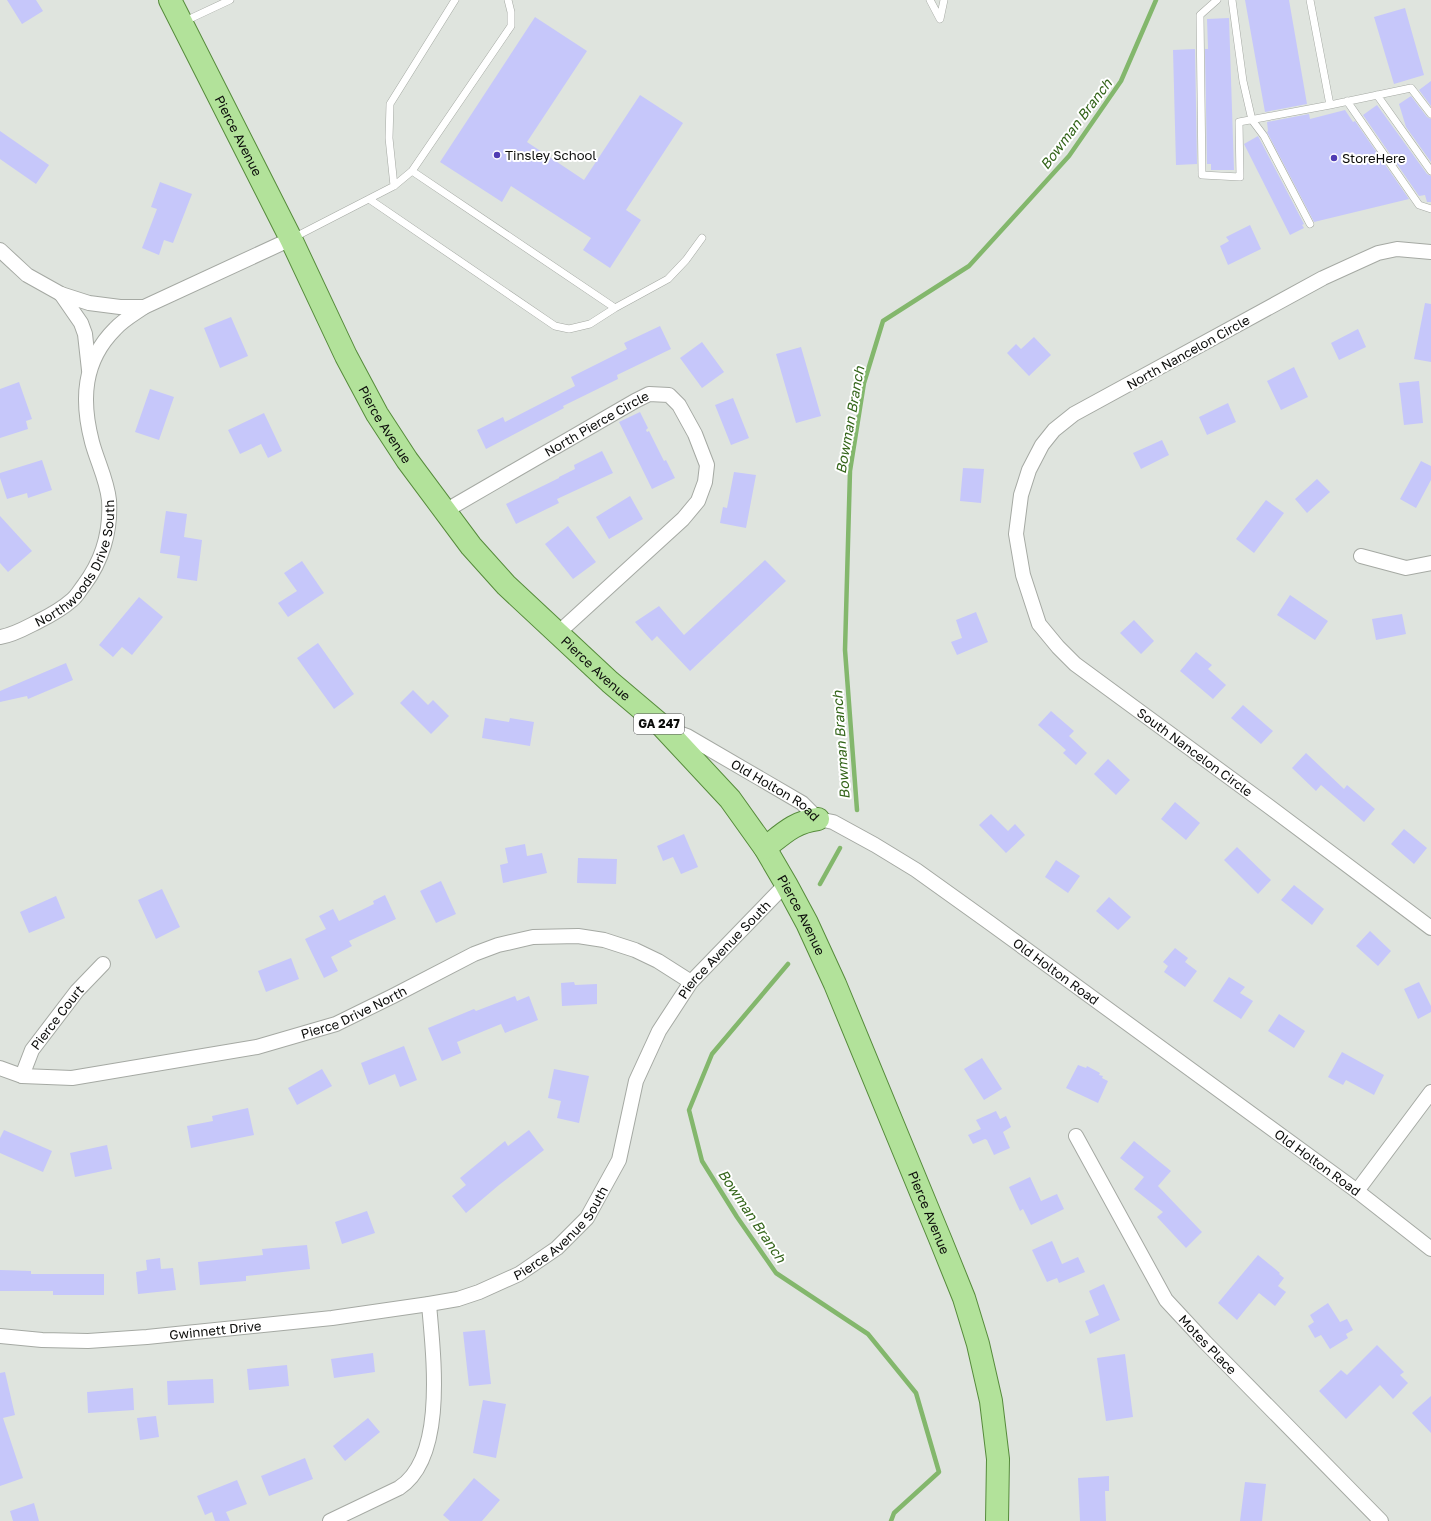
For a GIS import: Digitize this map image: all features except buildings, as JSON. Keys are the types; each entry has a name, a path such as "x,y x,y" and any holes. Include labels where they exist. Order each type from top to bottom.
{"main road":[{"name":"Pierce Avenue","path":"170,0 291,239 346,356 377,414 407,460 444,511 506,585 610,682 662,726 730,799 764,848 786,884 835,984 964,1298 978,1344 991,1401 998,1459 997,1521"},
{"path":"764,848 796,824 818,819"}],"street":[{"name":"Northwoods Drive South","path":"0,637 27,628 58,611 73,599 94,572 103,551 108,528 108,498 86,416 85,395 89,370 100,346 114,329 124,320 144,307 291,239"},
{"name":"North Nancelon Circle","path":"1016,534 1021,495 1029,470 1042,444 1054,430 1074,414 1323,278 1371,256 1397,249 1431,252"},
{"path":"0,250 27,275 60,294 89,303 120,307 144,307"},
{"name":"Northwoods Drive South","path":"60,294 80,323 84,334 89,370"},
{"name":"North Pierce Circle","path":"444,511 649,394 669,395 680,405 695,434 707,465 705,482 698,501 683,519 557,634"},
{"name":"South Nancelon Circle","path":"1016,534 1023,575 1039,624 1058,647 1075,664 1431,928"},
{"path":"1361,556 1406,568 1431,563"},
{"name":"Old Holton Road","path":"662,726 688,736 802,802 818,819 833,822 916,870 1357,1191 1431,1249"},
{"name":"Pierce Avenue South","path":"429,1304 479,1292 519,1274 557,1248 587,1218 619,1160 636,1081 659,1031 691,982 786,884"},
{"name":"Pierce Drive North","path":"0,1068 22,1076 72,1078 256,1047 336,1024 474,954 498,944 533,937 578,936 604,940 635,950 658,961 691,982"},
{"name":"Pierce Court","path":"22,1076 32,1050 77,991 102,964"},
{"path":"1357,1191 1431,1092"},
{"name":"Motes Place","path":"1076,1136 1166,1300 1205,1342 1381,1521"},
{"path":"330,1521 399,1488 405,1484 419,1466 431,1431 434,1392 429,1304"},
{"name":"Gwinnett Drive","path":"0,1336 42,1340 88,1341 147,1337 332,1318 429,1304"}],"lane":[{"path":"181,23 230,0"},
{"path":"394,186 389,138 390,104 455,0"},
{"path":"291,239 394,186 412,171 511,26 511,12 508,0"},
{"path":"930,0 940,19 944,0"},
{"path":"1217,0 1200,15 1202,175 1240,177 1239,122 1411,88 1431,114"},
{"path":"1232,0 1243,81 1252,120 1264,136 1310,224"},
{"path":"1310,0 1330,104"},
{"path":"1377,95 1431,171"},
{"path":"1347,101 1419,205 1431,209"},
{"path":"412,171 615,308"},
{"path":"369,199 555,326 569,329 590,324 615,308 668,279 686,260 702,238"}],"waterway":[{"name":"Bowman Branch","path":"857,810 845,650 850,471 864,383 883,321 969,266 1069,156 1121,81 1156,0"},
{"name":"Bowman Branch","path":"820,884 840,848"},
{"name":"Bowman Branch","path":"788,964 712,1054 689,1110 702,1161 737,1217 776,1273 868,1334 916,1393 939,1472 894,1513 891,1521"}],"place":[{"name":"Tinsley School","path":"497,155"},
{"name":"StoreHere","path":"1334,158"}]}
